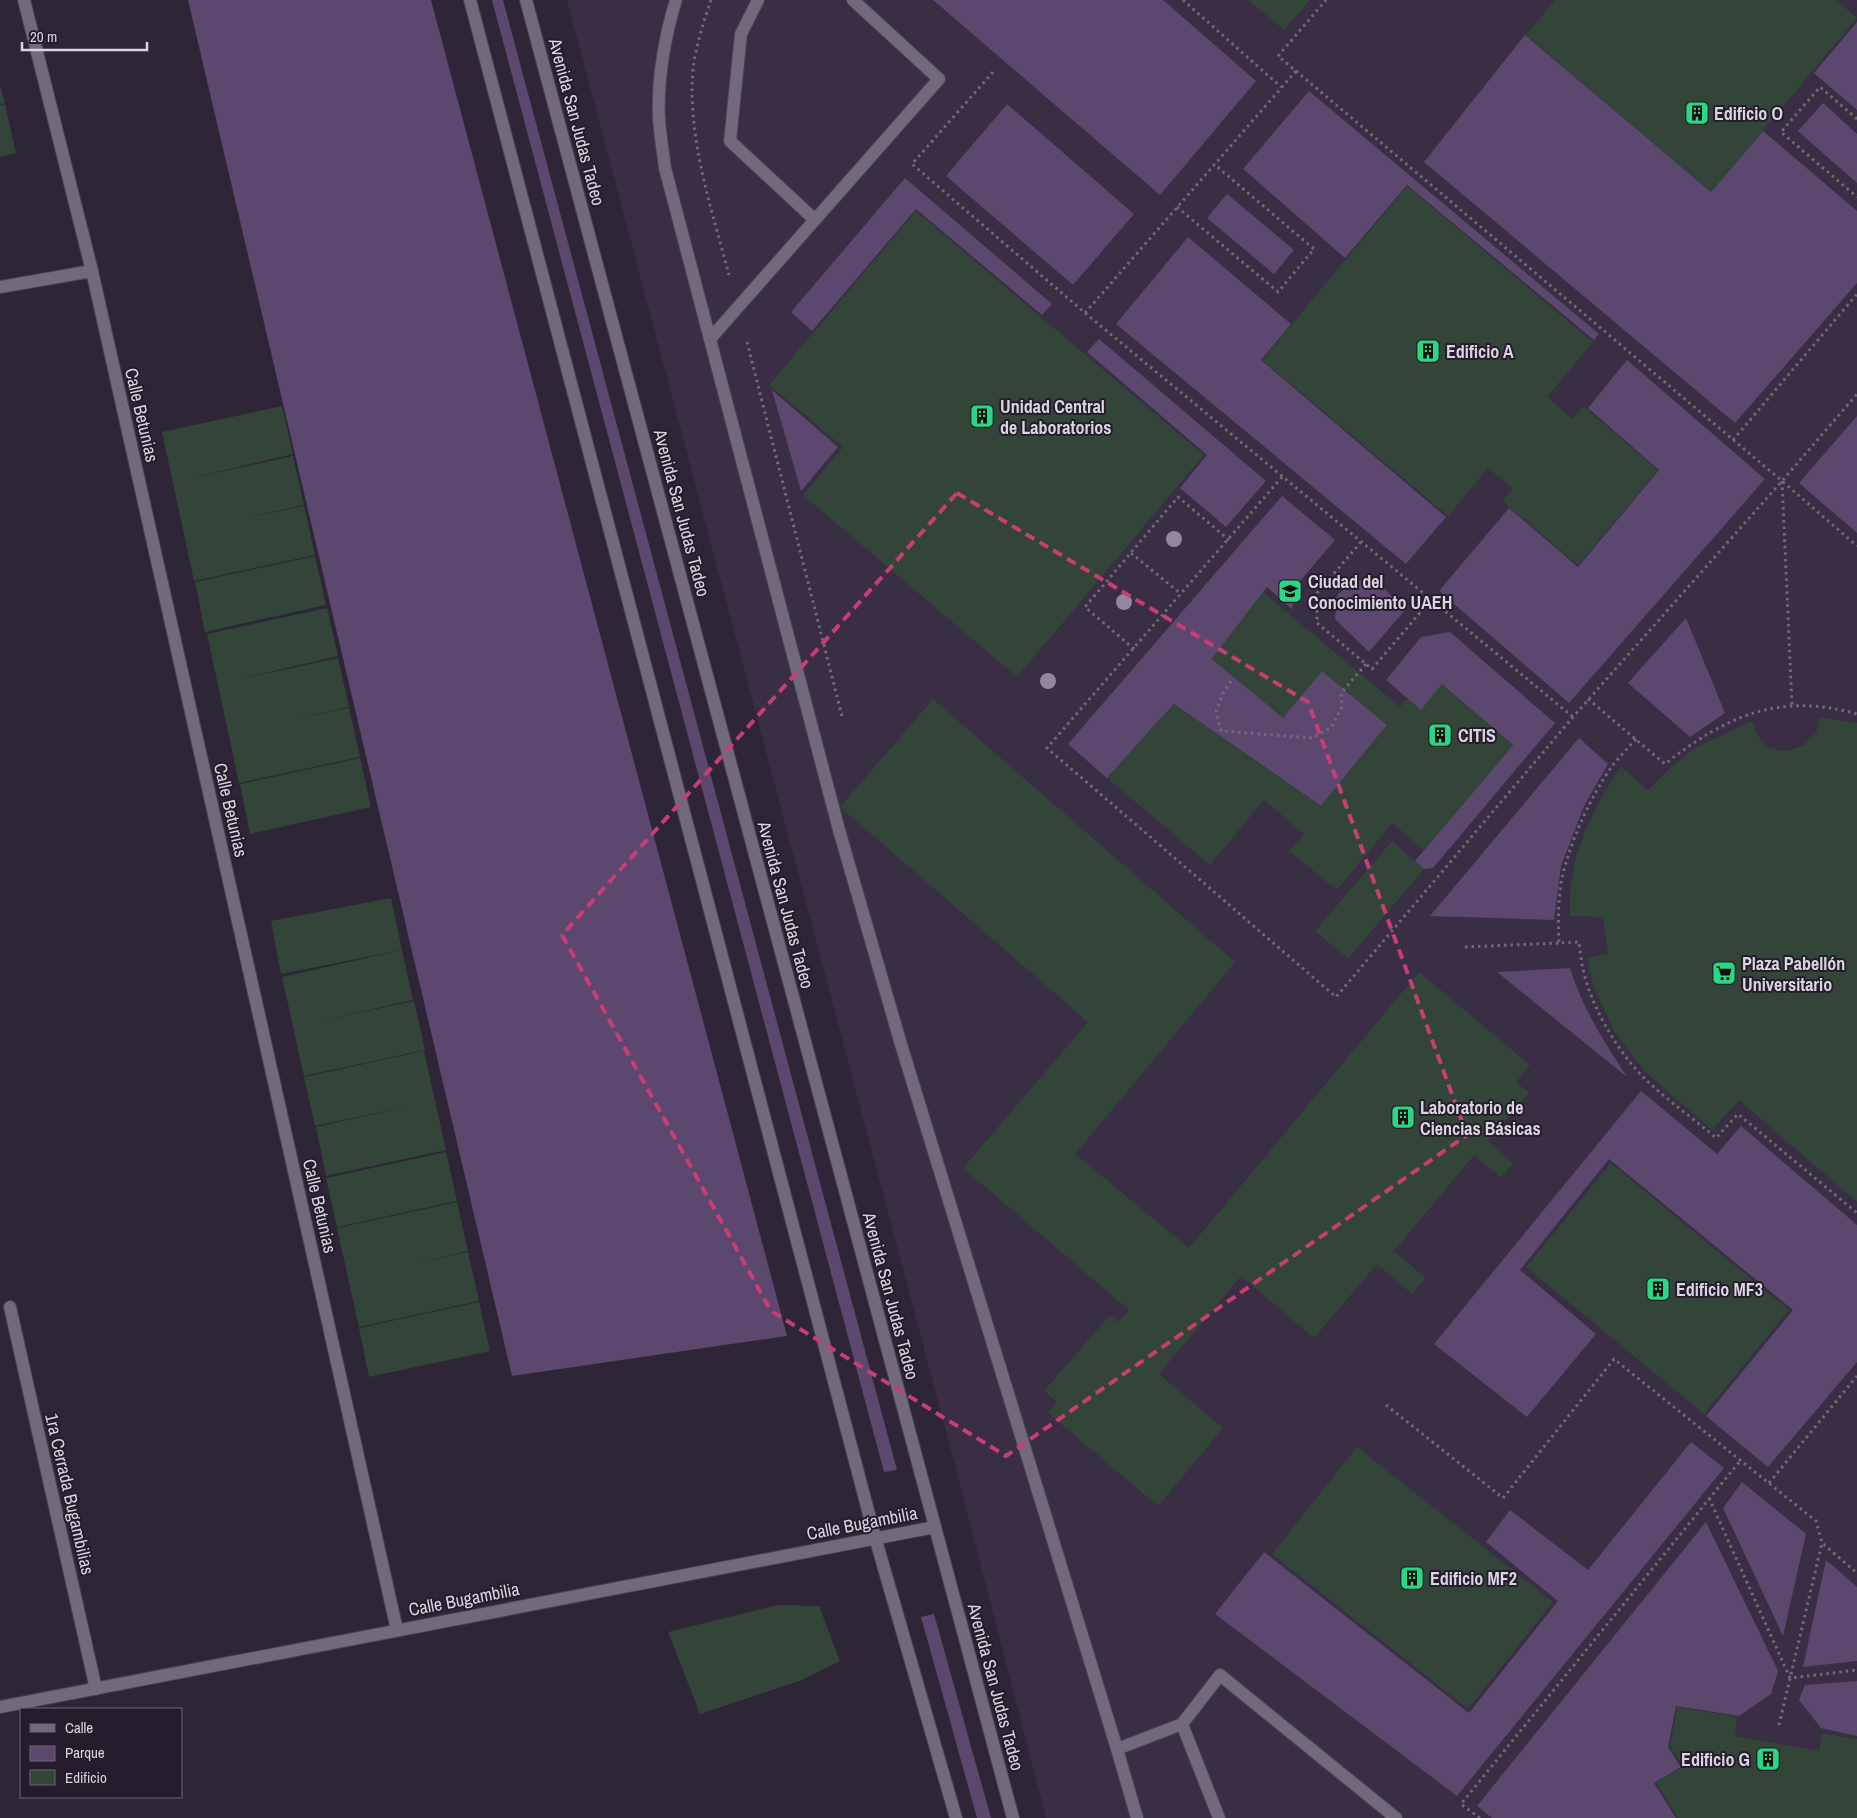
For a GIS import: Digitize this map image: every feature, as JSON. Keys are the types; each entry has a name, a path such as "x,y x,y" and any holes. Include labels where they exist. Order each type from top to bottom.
{"street":[{"name":"Calle Betunias","path":"24,0 92,270 397,1630"},
{"path":"470,0 875,1537 956,1818"},
{"name":"Avenida San Judas Tadeo","path":"526,0 1013,1818"},
{"path":"676,0 670,20 662,67 659,117 665,168 842,840 900,1041 1118,1749 1136,1818"},
{"path":"758,0 741,34 730,141 815,220"},
{"path":"710,339 940,79 853,0"},
{"path":"0,287 92,270"},
{"name":"1ra Cerrada Bugambilias","path":"10,1307 96,1689"},
{"name":"Calle Bugambilia","path":"0,1707 875,1537 935,1527"},
{"path":"1118,1749 1182,1724 1220,1675 1396,1818"},
{"path":"1182,1724 1219,1818"}],"path":[{"path":"711,0 693,70 694,124 704,180 842,716"},
{"path":"1183,0 1282,87"},
{"path":"1326,0 1278,56 1857,546"},
{"path":"1085,313 1296,71"},
{"path":"993,72 912,164 1085,313 1573,717"},
{"path":"1857,119 1820,87 1781,132 1857,197"},
{"path":"1177,207 1278,292 1314,249 1214,164"},
{"path":"1733,440 1857,294"},
{"path":"1282,477 1047,748 1336,997 1588,699 1857,394"},
{"path":"1782,481 1792,705"},
{"path":"1134,649 1085,607 1178,497 1229,540"},
{"path":"1361,542 1317,593 1317,623 1372,669 1431,600"},
{"path":"1131,553 1181,594"},
{"path":"1231,681 1222,693 1216,711 1221,731 1312,738 1331,728 1342,707 1342,693 1366,664"},
{"path":"1588,699 1665,764 1692,742 1724,725 1755,712 1792,705 1838,709 1857,714"},
{"path":"1559,943 1558,920 1562,878 1571,849 1585,813 1599,786 1613,765 1636,739"},
{"path":"1465,947 1579,942 1582,969 1608,1030 1625,1056 1645,1079 1716,1138 1738,1114 1857,1213"},
{"path":"1386,1405 1503,1498 1614,1359 1816,1521 1822,1543 1779,1725"},
{"path":"1769,1483 1857,1376"},
{"path":"1480,1818 1461,1804 1740,1461"},
{"path":"1709,1498 1790,1678"},
{"path":"1822,1543 1857,1573"},
{"path":"1790,1678 1857,1670"}],"highlighted area":[{"path":"957,493 1308,702 1467,1135 1006,1456 771,1311 562,935"}],"shaded area":[{"name":"Ciudad del Conocimiento UAEH","path":"567,0 1857,0 1857,1818 1046,1818 952,1454"}],"green space":[{"path":"188,0 431,0 787,1336 512,1376"},
{"path":"492,0 503,0 897,1470 884,1472"},
{"path":"933,0 1163,0 1256,81 1160,195"},
{"path":"1857,22 1857,110 1814,73"},
{"path":"1525,35 1711,192 1763,131 1857,211 1857,283 1735,423 1424,162"},
{"path":"1309,91 1599,334 1594,340 1407,185 1345,258 1243,169"},
{"path":"1823,103 1857,134 1857,183 1798,131"},
{"path":"1007,104 1134,214 1073,285 946,176"},
{"path":"905,178 1052,304 1042,315 916,209 812,331 791,312"},
{"path":"1227,194 1294,250 1274,274 1207,218"},
{"path":"1188,237 1291,324 1261,360 1446,517 1406,564 1116,324"},
{"path":"1099,339 1266,481 1226,527 1180,488 1207,455 1087,352"},
{"path":"1627,360 1765,479 1569,703 1439,591 1509,508 1578,567 1659,470 1588,408"},
{"path":"772,390 838,447 801,491"},
{"path":"1857,416 1857,533 1799,483"},
{"path":"1282,496 1335,540 1295,587 1292,609 1267,587 1212,659 1283,717 1322,671 1387,725 1321,806 1174,704 1107,778 1068,744"},
{"path":"1356,579 1381,585 1405,610 1369,652 1335,619 1337,595"},
{"path":"1686,618 1725,713 1690,737 1628,683"},
{"path":"1450,632 1555,723 1433,868 1424,869 1415,861 1513,745 1442,685 1421,710 1386,680 1421,637"},
{"path":"1579,738 1608,764 1584,806 1561,866 1554,920 1430,916"},
{"path":"1570,968 1581,997 1602,1038 1627,1077 1497,972"},
{"path":"1641,1091 1717,1154 1741,1126 1857,1225 1857,1362 1768,1467 1706,1416 1793,1310 1609,1159 1520,1270 1596,1334 1527,1417 1434,1344"},
{"path":"1691,1442 1724,1468 1457,1796 1215,1614 1264,1552 1469,1713 1558,1601 1486,1542 1510,1510 1588,1570"},
{"path":"1742,1482 1806,1534 1783,1636 1723,1508"},
{"path":"1706,1522 1778,1671 1771,1694 1739,1716 1676,1706 1668,1747 1681,1767 1654,1783 1676,1818 1492,1818 1477,1806"},
{"path":"1826,1560 1857,1587 1857,1661 1803,1667"},
{"path":"934,1614 991,1818 977,1818 921,1617"},
{"path":"1857,1681 1857,1736 1821,1728 1799,1700 1805,1685"}],"building":[{"path":"1248,0 1310,0 1284,30"},
{"name":"Edificio O","path":"1555,0 1836,0 1857,18 1711,192 1526,35"},
{"path":"0,85 5,103 0,104"},
{"path":"5,104 16,153 0,157 0,105"},
{"name":"Edificio A","path":"1407,186 1593,342 1547,397 1572,419 1583,406 1658,470 1578,565 1502,501 1513,489 1488,468 1448,516 1262,360"},
{"name":"Unidad Central de Laboratorios","path":"916,211 1204,455 1017,677 803,495 843,447 769,385"},
{"path":"282,406 293,454 187,479 293,456 304,505 250,517 304,506 315,555 194,581 162,432"},
{"path":"315,556 326,605 205,632 195,582"},
{"name":"CITIS","path":"1263,592 1400,707 1407,698 1421,710 1442,684 1513,745 1424,850 1392,823 1337,890 1289,851 1304,834 1264,800 1210,865 1107,778 1174,704 1321,806 1387,725 1322,671 1283,718 1212,659"},
{"path":"327,608 338,656 232,681 338,658 349,707 295,719 349,708 360,757 239,783 207,634"},
{"name":"Laboratorio de Ciencias Básicas","path":"933,699 1235,962 1075,1154 1189,1248 1419,972 1530,1065 1516,1082 1529,1093 1488,1141 1513,1163 1501,1178 1474,1155 1394,1251 1426,1278 1412,1294 1377,1264 1314,1338 1241,1276 1159,1374 1223,1428 1158,1506 1048,1413 1057,1402 1044,1391 1110,1315 1118,1322 1129,1310 963,1168 1088,1022 840,807"},
{"name":"Plaza Pabellón Universitario","path":"1820,717 1857,723 1857,1202 1739,1100 1712,1130 1644,1071 1615,1032 1594,988 1587,958 1608,953 1603,917 1570,916 1570,891 1576,856 1600,799 1621,767 1648,790 1693,749 1752,721 1757,735 1769,748 1785,751 1803,746 1816,733"},
{"path":"360,758 371,807 250,834 240,784"},
{"path":"1392,841 1424,869 1348,959 1315,931"},
{"path":"391,898 402,950 281,974 271,921"},
{"path":"402,950 413,1000 315,1022 414,1001 425,1050 304,1076 282,977"},
{"path":"424,1051 446,1150 326,1176 316,1127 413,1105 315,1126 304,1077"},
{"path":"446,1152 457,1201 337,1227 326,1178"},
{"name":"Edificio MF3","path":"1611,1163 1789,1310 1704,1414 1526,1267"},
{"path":"457,1202 468,1251 414,1264 468,1252 479,1301 359,1327 337,1228"},
{"path":"479,1302 490,1351 369,1377 359,1328"},
{"name":"Edificio MF2","path":"1357,1447 1553,1602 1468,1709 1272,1554"},
{"path":"778,1605 819,1606 840,1661 802,1680 700,1714 668,1632"},
{"name":"Edificio G","path":"1677,1707 1737,1717 1735,1736 1819,1751 1822,1733 1857,1739 1857,1818 1678,1818 1656,1783 1683,1766 1670,1746"}],"place":[{"name":"Edificio O","path":"1697,113"},
{"name":"Edificio A","path":"1428,351"},
{"name":"Unidad Central de Laboratorios","path":"982,416"},
{"name":"Ciudad del Conocimiento UAEH","path":"1290,591"},
{"name":"CITIS","path":"1440,735"},
{"name":"Plaza Pabellón Universitario","path":"1724,973"},
{"name":"Laboratorio de Ciencias Básicas","path":"1403,1117"},
{"name":"Edificio MF3","path":"1658,1289"},
{"name":"Edificio MF2","path":"1412,1578"},
{"name":"Edificio G","path":"1768,1759"}]}
